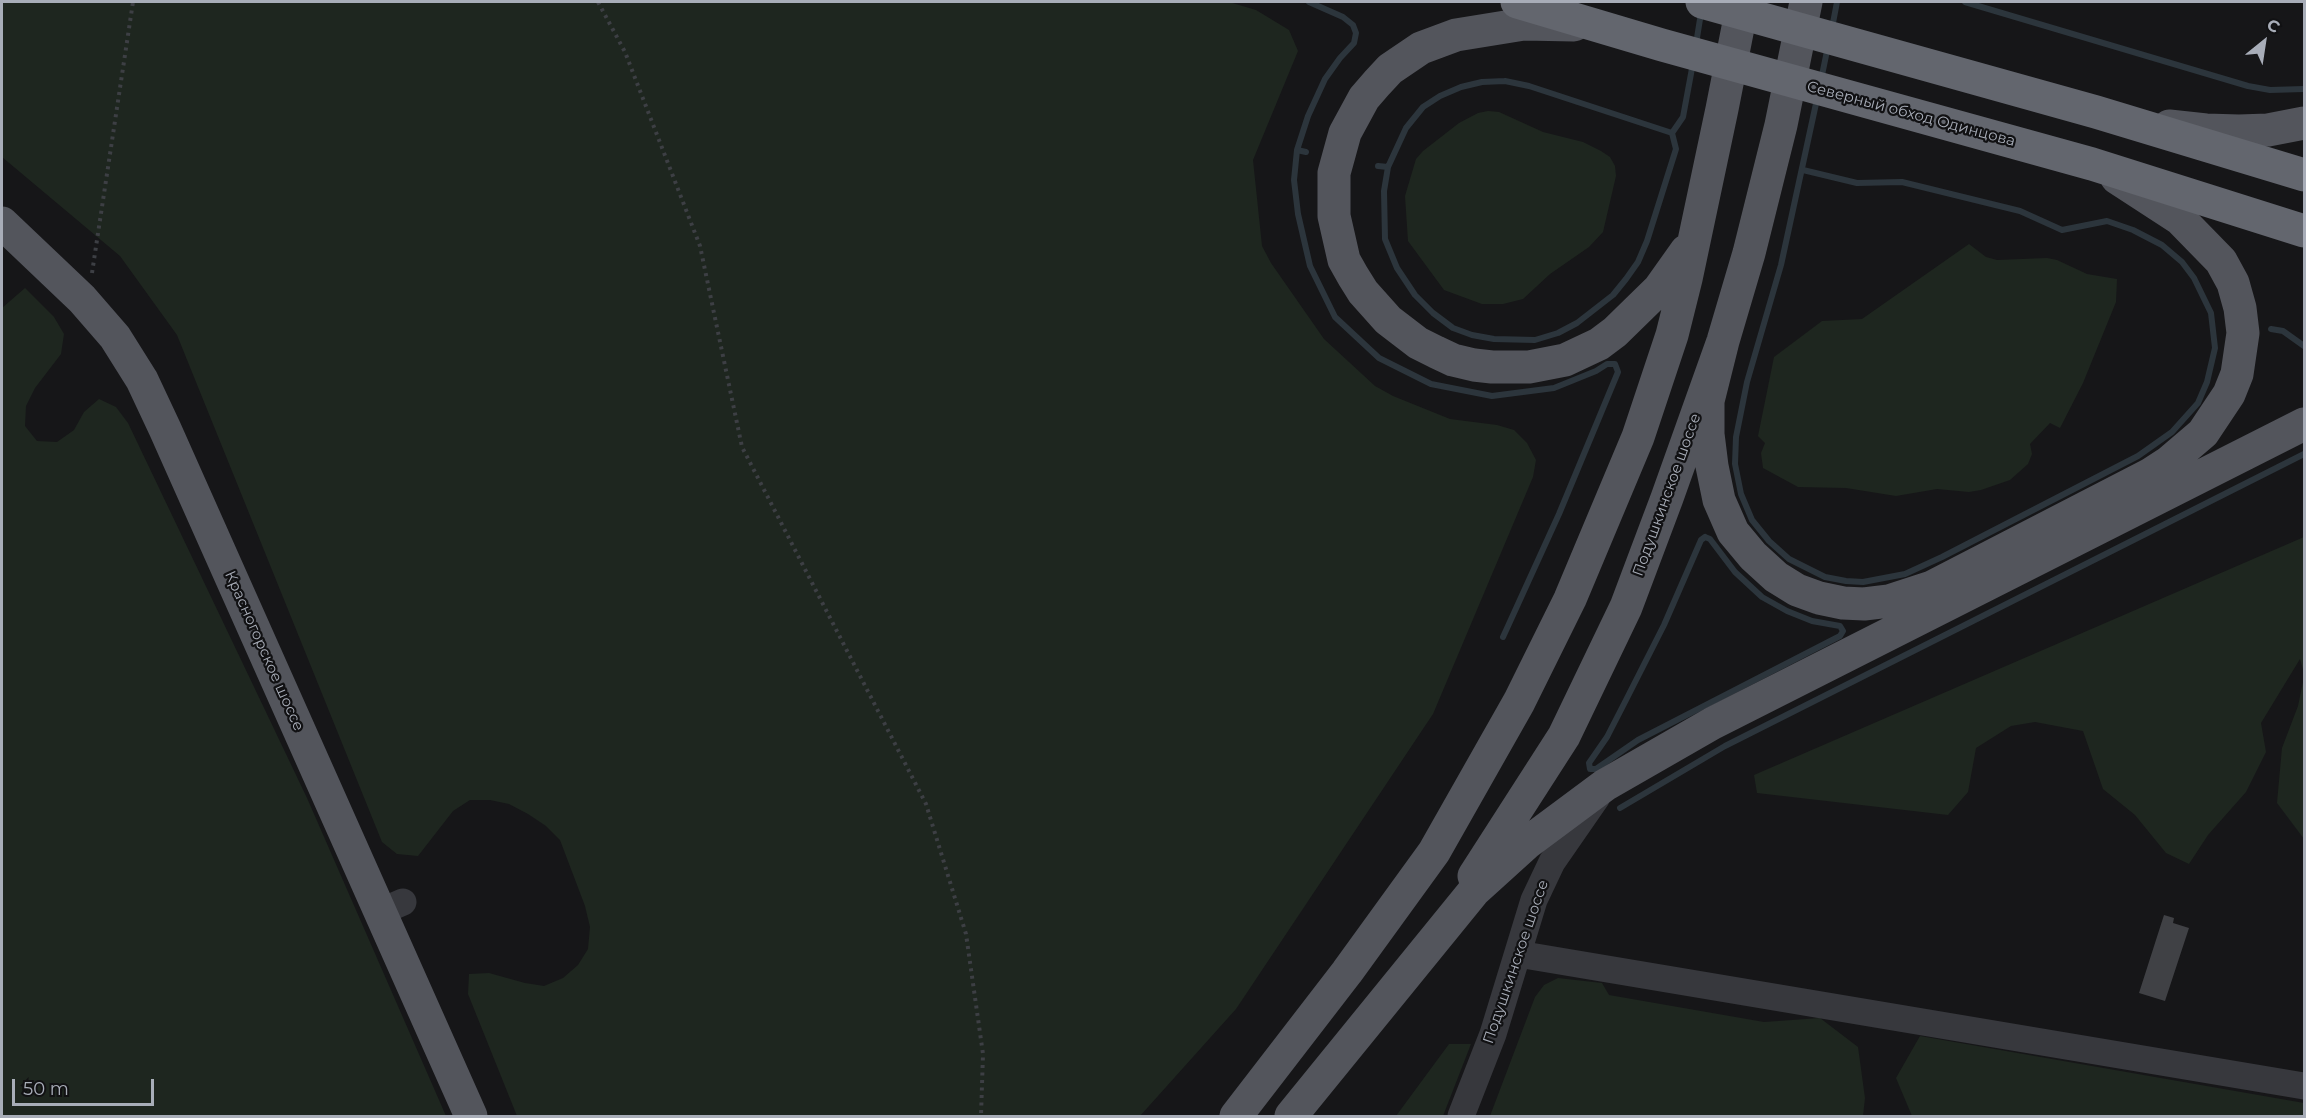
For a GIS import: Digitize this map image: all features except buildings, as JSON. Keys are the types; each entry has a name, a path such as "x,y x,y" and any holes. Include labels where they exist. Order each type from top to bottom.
{"highway":[{"name":"Северный обход Одинцова","path":"1516,2 1828,92 2092,164 2304,231"},
{"path":"1702,2 2096,112 2304,175"}],"main road":[{"path":"1236,1116 1347,972 1434,852 1520,702 1570,599 1638,437 1672,335 1698,222 1743,2"},
{"name":"Подушкинское шоссе","path":"1427,948 1564,736 1626,607 1723,341 1749,253 1781,124 1806,2"},
{"path":"1609,30 1539,23 1475,30 1421,48 1390,69 1359,106 1338,153 1332,194 1334,216 1344,260 1363,292 1376,307 1388,320 1418,343 1454,360 1474,365 1529,367 1565,360 1599,344 1630,320 1659,289 1684,256 1698,222"},
{"path":"2096,112 2175,128 2206,130 2268,130 2304,123"},
{"path":"1723,341 1708,401 1708,434 1712,466 1719,500 1733,532 1753,556 1776,577 1797,590 1843,603 1864,604 1889,601 1932,587 2149,475 2169,462 2203,433 2229,394 2238,374 2243,333 2240,308 2233,283 2221,261 2180,219 2123,181 2092,164"},
{"name":"Красногорское шоссе","path":"2,224 82,299 119,344 142,380 392,907 471,1116"},
{"path":"1292,1116 1474,891 1547,828 1605,785 1713,723 2304,424"}],"street":[{"name":"Подушкинское шоссе","path":"1461,1116 1493,1034 1534,900 1552,862 1605,785"},
{"path":"1518,954 2304,1086"}],"path":[{"path":"82,299 93,270 133,2"},
{"path":"598,2 625,52 700,246 742,447 926,804 966,934 984,1054 981,1116"}],"shaded area":[{"path":"2,2 1229,2 1256,10 1289,30 1298,51 1253,160 1262,246 1271,263 1324,339 1375,386 1393,396 1450,419 1497,425 1514,430 1527,443 1536,460 1533,477 1433,714 1236,1009 1140,1116 517,1116 468,994 469,974 489,973 544,986 563,978 578,965 588,949 590,927 585,906 560,840 546,826 509,804 490,800 470,800 453,811 418,856 397,854 382,842 177,335 120,256 2,157"},
{"path":"1499,112 1543,132 1583,142 1601,151 1610,157 1615,166 1616,176 1603,232 1589,247 1550,274 1523,299 1503,304 1482,304 1444,290 1408,241 1405,196 1416,159 1459,123 1478,113"},
{"path":"1969,244 1986,257 1997,260 2047,258 2057,260 2087,274 2117,279 2116,302 2083,383 2060,428 2050,423 2030,444 2032,454 2028,464 2010,480 1981,490 1969,492 1937,489 1896,496 1846,488 1798,487 1763,468 1761,453 1765,443 1758,436 1774,357 1822,321 1862,319"},
{"path":"25,288 54,317 64,334 61,354 35,388 26,406 25,426 37,441 57,442 74,430 84,412 99,399 116,407 128,423 307,798 446,1116 2,1116 2,308"},
{"path":"2304,537 2304,673 2300,659 2261,723 2266,752 2246,792 2208,835 2189,864 2166,853 2135,815 2103,789 2083,731 2035,722 2011,726 1976,748 1968,792 1948,815 1757,793 1754,775"},
{"path":"2304,677 2304,839 2277,803 2282,748 2298,706"},
{"path":"1558,978 1602,983 1609,995 1764,1022 1820,1018 1858,1047 1865,1098 1863,1116 1490,1116 1535,997 1544,985"},
{"path":"1920,1036 2304,1103 2304,1116 1912,1116 1896,1078"},
{"path":"1449,1044 1471,1044 1443,1116 1396,1116"}],"waterway":[{"path":"1309,2 1343,17 1353,25 1356,33 1354,43 1325,79 1308,116 1297,150 1294,180 1298,214 1310,266 1335,317 1379,358 1431,384 1492,396 1554,388 1596,371 1607,364 1615,364 1618,372 1559,514 1503,637"},
{"path":"1832,28 1837,2"},
{"path":"1965,2 2248,86 2270,90 2304,89"},
{"path":"1696,44 1701,13"},
{"path":"1821,80 1828,46"},
{"path":"1672,133 1683,117 1693,63"},
{"path":"1505,81 1529,86 1672,133 1676,149 1647,241 1638,262 1626,279 1613,295 1577,323 1558,333 1535,340 1494,339 1472,335 1453,328 1415,295 1397,268 1385,239 1384,191 1388,167 1406,128 1423,107 1440,96 1461,87 1482,82 1505,81"},
{"path":"1803,170 1857,183 1902,182 2020,211 2062,230 2107,221 2133,230 2162,245 2182,262 2194,278 2211,313 2215,348 2207,382 2198,403 2172,432 2138,456 1905,574 1863,582 1846,581 1825,577 1789,559 1769,541 1752,520 1741,494 1735,464 1736,437 1747,382 1781,265 1817,99"},
{"path":"1297,150 1306,152"},
{"path":"1378,166 1388,167"},
{"path":"2271,329 2283,331 2304,346"},
{"path":"1620,808 1725,746 2304,454"},
{"path":"1705,537 1710,539 1735,572 1762,597 1787,611 1812,621 1840,626 1843,631 1840,636 1638,740 1596,769 1590,769 1589,763 1607,737 1626,700 1664,625 1701,540 1705,537"}]}
